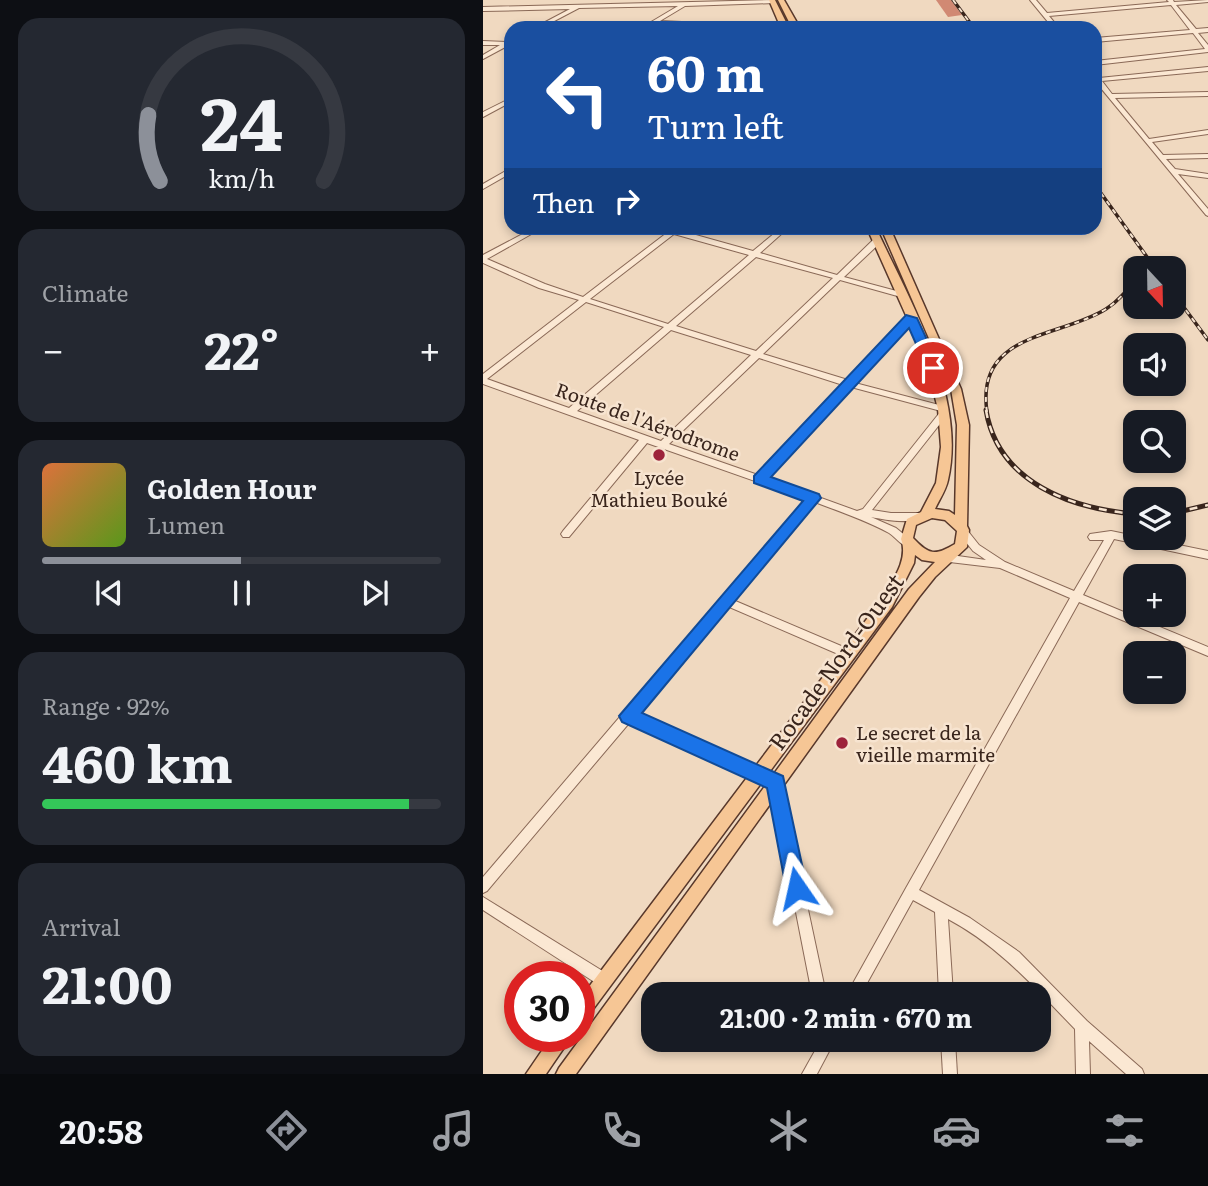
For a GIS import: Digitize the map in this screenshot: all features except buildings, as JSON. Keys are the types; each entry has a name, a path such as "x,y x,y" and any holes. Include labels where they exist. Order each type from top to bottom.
{"main road":[{"path":"775,1 782,21"},
{"path":"775,1 791,21"},
{"path":"874,235 933,368 943,411 945,475 940,492 923,515 907,530 909,544 922,555 948,556 963,542 959,505 963,438 956,389 888,235"},
{"path":"923,515 949,516 962,530"},
{"name":"Rocade Nord-Ouest","path":"595,993 849,654 901,580 908,563 909,544"},
{"name":"Rocade Nord-Ouest","path":"565,1074 914,593 948,556"},
{"path":"535,1074 551,1052"}],"street":[{"path":"483,7 492,0"},
{"path":"1033,0 1050,21"},
{"path":"1045,15 1208,0"},
{"path":"483,7 775,1"},
{"path":"1171,2 1208,50"},
{"path":"655,21 684,4"},
{"path":"550,21 579,5"},
{"path":"1102,39 1208,30"},
{"path":"483,43 504,44"},
{"path":"483,57 504,47"},
{"path":"1102,62 1208,50"},
{"path":"1102,78 1208,69"},
{"path":"1102,84 1206,210"},
{"path":"1112,96 1208,94"},
{"path":"483,115 504,104"},
{"path":"1148,141 1208,132"},
{"path":"1162,157 1208,156"},
{"path":"1173,171 1208,176"},
{"path":"483,187 504,174"},
{"path":"483,259 526,235"},
{"path":"483,380 667,235"},
{"path":"694,235 901,295"},
{"path":"570,412 777,235"},
{"path":"662,445 877,241"},
{"path":"483,259 515,276 585,300 757,356 943,411 865,513"},
{"path":"760,480 911,318"},
{"name":"Route de l'Aérodrome","path":"483,380 841,508 893,531 909,544"},
{"path":"566,534 645,439"},
{"path":"483,887 813,498"},
{"name":"Route de l'Aérodrome","path":"841,508 891,517 923,515"},
{"path":"962,530 976,548 1002,565 1208,652"},
{"path":"861,982 1111,535"},
{"path":"1093,537 1111,535 1208,555"},
{"path":"948,556 1002,565"},
{"path":"726,601 849,654"},
{"path":"628,716 776,782 817,982"},
{"path":"910,892 966,922 1014,957 1082,1026 1137,1074"},
{"path":"483,903 604,981"},
{"path":"941,910 945,982"},
{"path":"1082,1026 1083,1074"},
{"path":"809,1074 821,1052"},
{"path":"949,1052 950,1074"}],"railway":[{"path":"953,0 969,21"},
{"path":"1102,195 1146,256"},
{"path":"987,412 987,386 994,366 1007,352 1025,341 1106,309 1123,294"},
{"path":"1187,312 1208,340"},
{"path":"986,410 993,435 1022,474 1041,488 1064,498 1087,506 1123,512"},
{"path":"1186,510 1208,505"}],"place":[{"name":"Lycée Mathieu Bouké","path":"659,455"},
{"name":"Le secret de la vieille marmite","path":"842,743"}],"route":[{"path":"797,888 776,782 628,716 813,498 760,480 911,318 933,368"}]}
